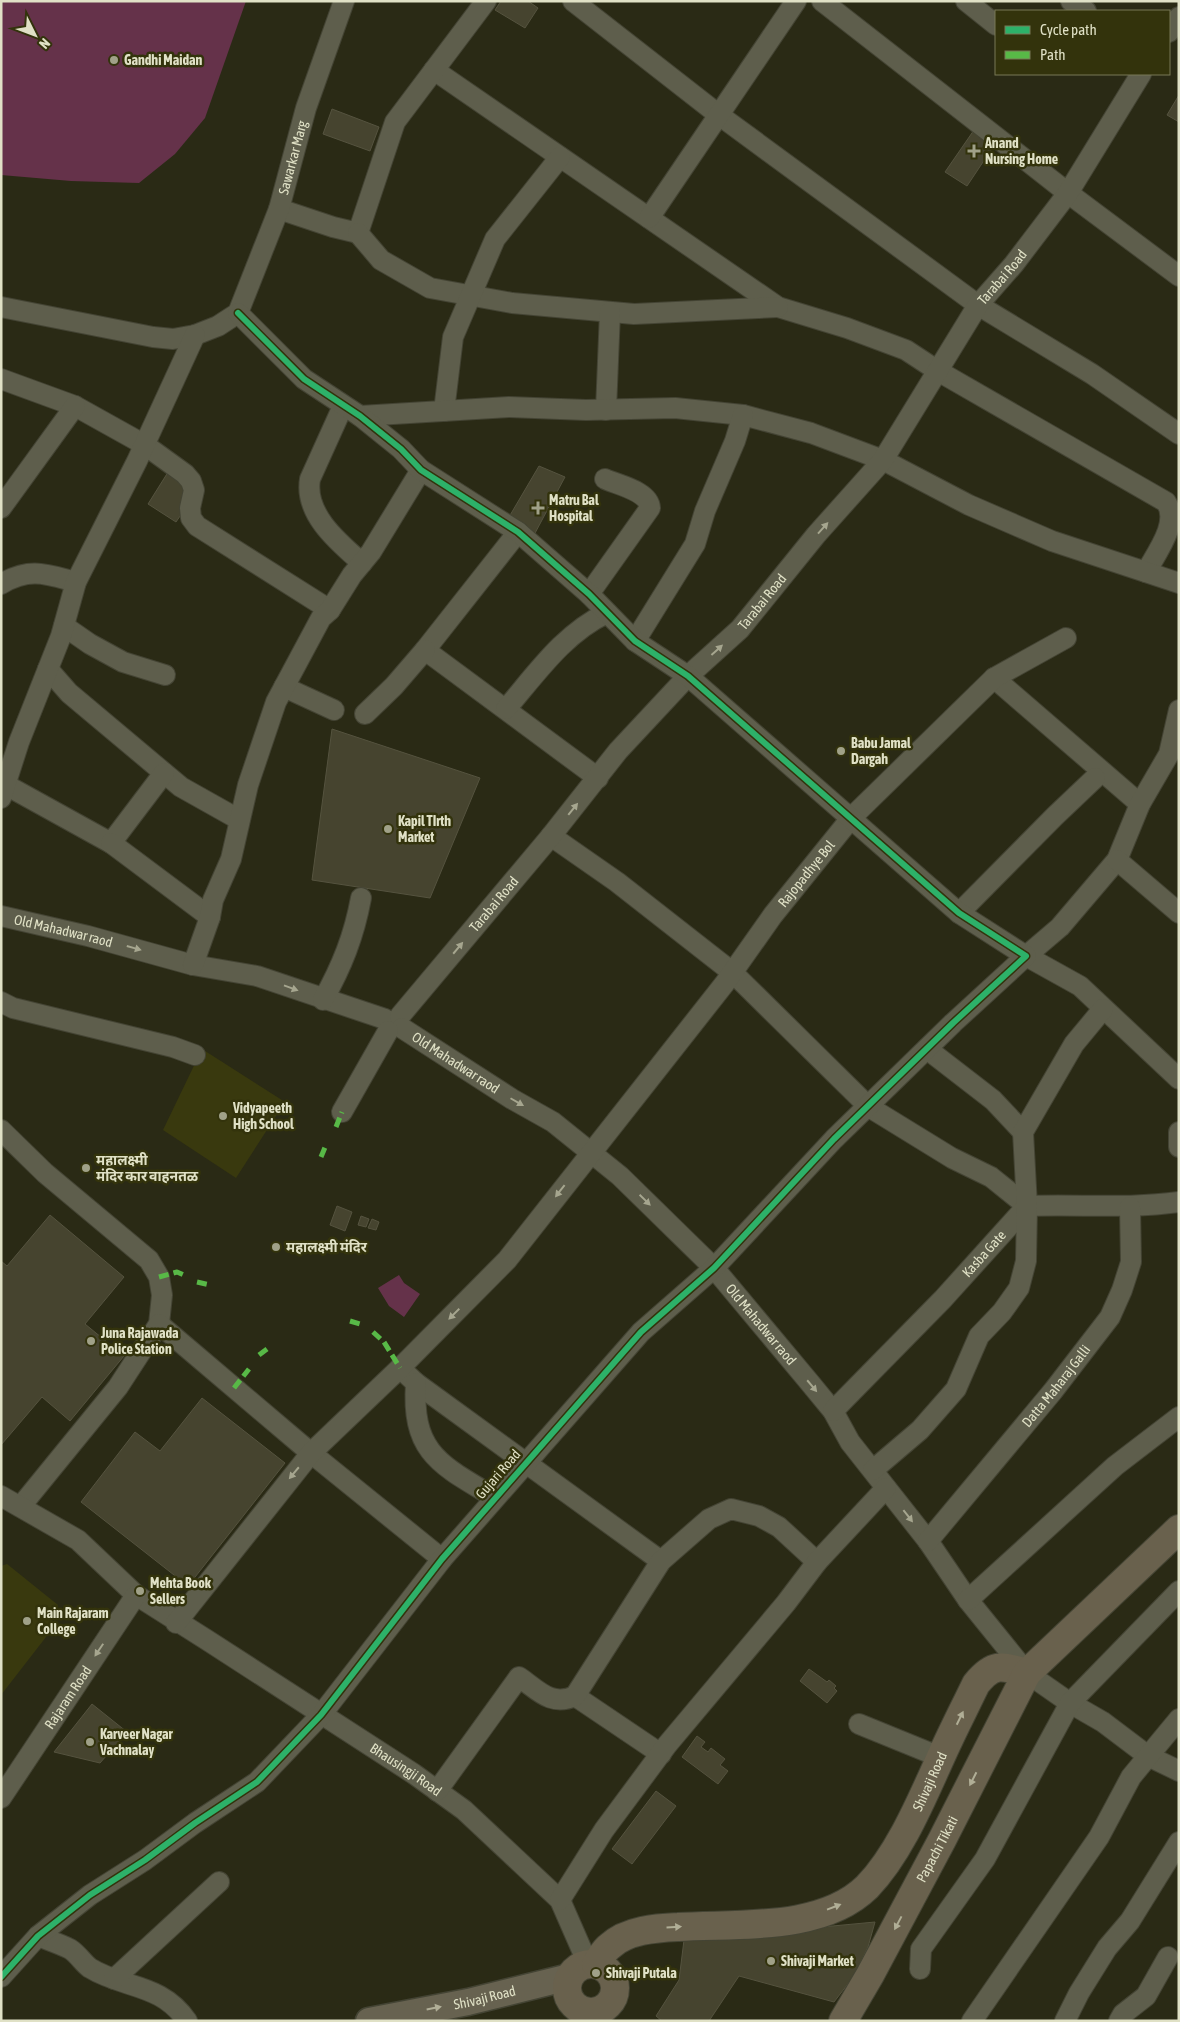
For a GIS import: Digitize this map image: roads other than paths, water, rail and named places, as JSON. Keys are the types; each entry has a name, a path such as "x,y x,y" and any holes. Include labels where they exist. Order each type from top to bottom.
{"highway":[{"path":"1027,1673 1179,1530"},
{"name":"Shivaji Road","path":"585,1968 609,1946 626,1936 654,1928 769,1923 809,1917 845,1903 866,1887 885,1864 910,1821 976,1684 993,1668 1001,1666 1027,1673"},
{"name":"Papachi Tikati","path":"842,2021 870,1975 942,1840 1027,1673"},
{"path":"604,1967 614,1979 614,1995 610,2013 589,2012 574,2006 566,1992 585,1968 604,1967"}],"main road":[{"name":"Shivaji Road","path":"369,2021 468,2002 585,1968"}],"street":[{"name":"Sawarkar Marg","path":"238,313 279,209 306,108 344,1"},
{"path":"358,233 395,122 486,1"},
{"path":"573,1 719,115 978,305 1176,427"},
{"path":"649,218 796,1"},
{"path":"822,1 1068,193 1179,276"},
{"path":"966,1 995,24"},
{"path":"1071,1 1084,10"},
{"path":"1170,30 1179,17"},
{"path":"434,70 778,307 847,328 906,350 938,371 1166,502 1173,510 1173,521 1146,572"},
{"name":"Tarabai Road","path":"342,1112 394,1024 551,836 618,751 688,676 740,629 816,535 883,460 978,305 1014,264 1068,193 1139,75"},
{"path":"444,410 453,337 495,239 560,157"},
{"path":"279,209 333,227 358,233 381,260 430,288 470,296 512,304 634,314 778,307"},
{"path":"1,307 152,337 173,339 195,335 218,326 238,313 304,379 352,411 401,449 422,470 518,532 589,594 635,641 688,676 852,817 959,913 1026,956 1080,986 1102,1009 1154,1053 1179,1079"},
{"path":"606,410 610,312"},
{"path":"195,335 145,445 76,582 64,626 19,742 4,791 111,843 210,916"},
{"path":"1,379 75,406 145,445 191,481 194,490 190,508 191,518 197,526 330,610"},
{"path":"1,508 75,406"},
{"path":"352,411 509,407 606,410 675,408 743,415 811,433 883,460 969,505 1052,541 1179,583"},
{"path":"352,411 310,479 308,491 324,526 334,539 362,564"},
{"path":"635,641 695,544 705,511 735,441 743,415"},
{"path":"193,965 210,916 213,900 231,859 238,819 276,702 321,618 330,610 393,519 405,495 422,470"},
{"path":"589,594 650,508 644,496 605,479"},
{"path":"366,714 394,686 518,532"},
{"path":"1,584 16,576 37,572 76,582"},
{"path":"506,710 555,651 587,622 607,613"},
{"path":"64,626 90,644 123,662 165,675"},
{"name":"Rajopadhye Bol","path":"176,1623 311,1453 400,1368 507,1260 732,972 773,915 852,817 994,678 1066,638"},
{"path":"424,650 598,778"},
{"path":"48,669 69,693 181,787 238,819"},
{"path":"994,678 1140,804"},
{"path":"284,686 334,710"},
{"name":"Gujari Road","path":"1,1977 38,1936 90,1895 145,1860 195,1823 257,1782 321,1715 442,1559 494,1497 641,1332 714,1268 834,1140 1002,975 1060,927 1117,860 1140,804 1169,754 1179,710"},
{"path":"111,843 164,773"},
{"path":"959,913 1095,778"},
{"path":"551,836 617,882 732,972 869,1107 894,1125 952,1158 991,1177 1027,1206 1081,1204 1130,1207 1179,1202"},
{"path":"1117,860 1179,913"},
{"path":"324,1000 343,964 356,928 361,898"},
{"name":"Old Mahadwar raod","path":"1,916 88,936 193,965 257,976 394,1024 512,1099 553,1122 620,1176 714,1268 832,1411 850,1442 928,1541 968,1600 1027,1673 1070,1704 1103,1722 1148,1756 1179,1771"},
{"path":"1,1002 13,1008 173,1047 195,1055"},
{"path":"873,1470 920,1430 951,1396 964,1375 979,1336 1013,1299 1024,1274 1027,1206 1024,1132 1074,1044 1102,1009"},
{"path":"927,1049 993,1100 1024,1132"},
{"path":"1,1130 45,1173 149,1260 158,1277 162,1295 159,1324 118,1387 22,1506"},
{"path":"1179,1132 1179,1146"},
{"name":"Kasba Gate","path":"832,1411 944,1299 1027,1206"},
{"name":"Datta Maharaj Galli","path":"928,1541 1053,1391 1110,1317 1122,1290 1131,1262 1130,1207"},
{"path":"159,1324 311,1453 442,1559"},
{"path":"400,1368 525,1463 661,1561"},
{"path":"416,1382 414,1408 417,1423 432,1453 446,1468 494,1497"},
{"path":"968,1600 1115,1466 1179,1417"},
{"path":"560,1900 604,1830 661,1754 786,1603 817,1562 886,1488"},
{"name":"Bhausingji Road","path":"1,1496 22,1506 78,1540 136,1595 176,1623 215,1645 414,1774 464,1810 560,1900 585,1968"},
{"path":"437,1791 519,1677 554,1700 563,1701 575,1696 661,1561 709,1519 731,1509 759,1516 780,1527 817,1562"},
{"path":"920,1969 921,1948 985,1859 1070,1704 1179,1591"},
{"name":"Rajaram Road","path":"1,1798 136,1595"},
{"path":"575,1696 661,1754"},
{"path":"972,2021 1099,1837 1131,1777 1179,1720"},
{"path":"859,1724 940,1757"},
{"path":"1065,2021 1079,1993 1107,1948 1130,1921 1179,1842"},
{"path":"114,1979 219,1882"},
{"path":"38,1936 70,1950 90,1968 114,1979 152,1991 180,2010 187,2021"},
{"path":"1119,2021 1123,2014 1146,1996 1168,1957"}],"place":[{"name":"Gandhi Maidan","path":"114,60"},
{"name":"Anand Nursing Home","path":"974,151"},
{"name":"Matru Bal Hospital","path":"538,508"},
{"name":"Babu Jamal Dargah","path":"841,751"},
{"name":"Kapil TIrth Market","path":"388,829"},
{"name":"Vidyapeeth High School","path":"223,1116"},
{"name":"महालक्ष्मी मंदिर कार वाहनतळ","path":"86,1168"},
{"name":"महालक्ष्मी मंदिर","path":"276,1247"},
{"name":"Juna Rajawada Police Station","path":"91,1341"},
{"name":"Mehta Book Sellers","path":"140,1591"},
{"name":"Main Rajaram College","path":"27,1621"},
{"name":"Karveer Nagar Vachnalay","path":"90,1742"},
{"name":"Shivaji Market","path":"771,1961"},
{"name":"Shivaji Putala","path":"596,1973"}]}
